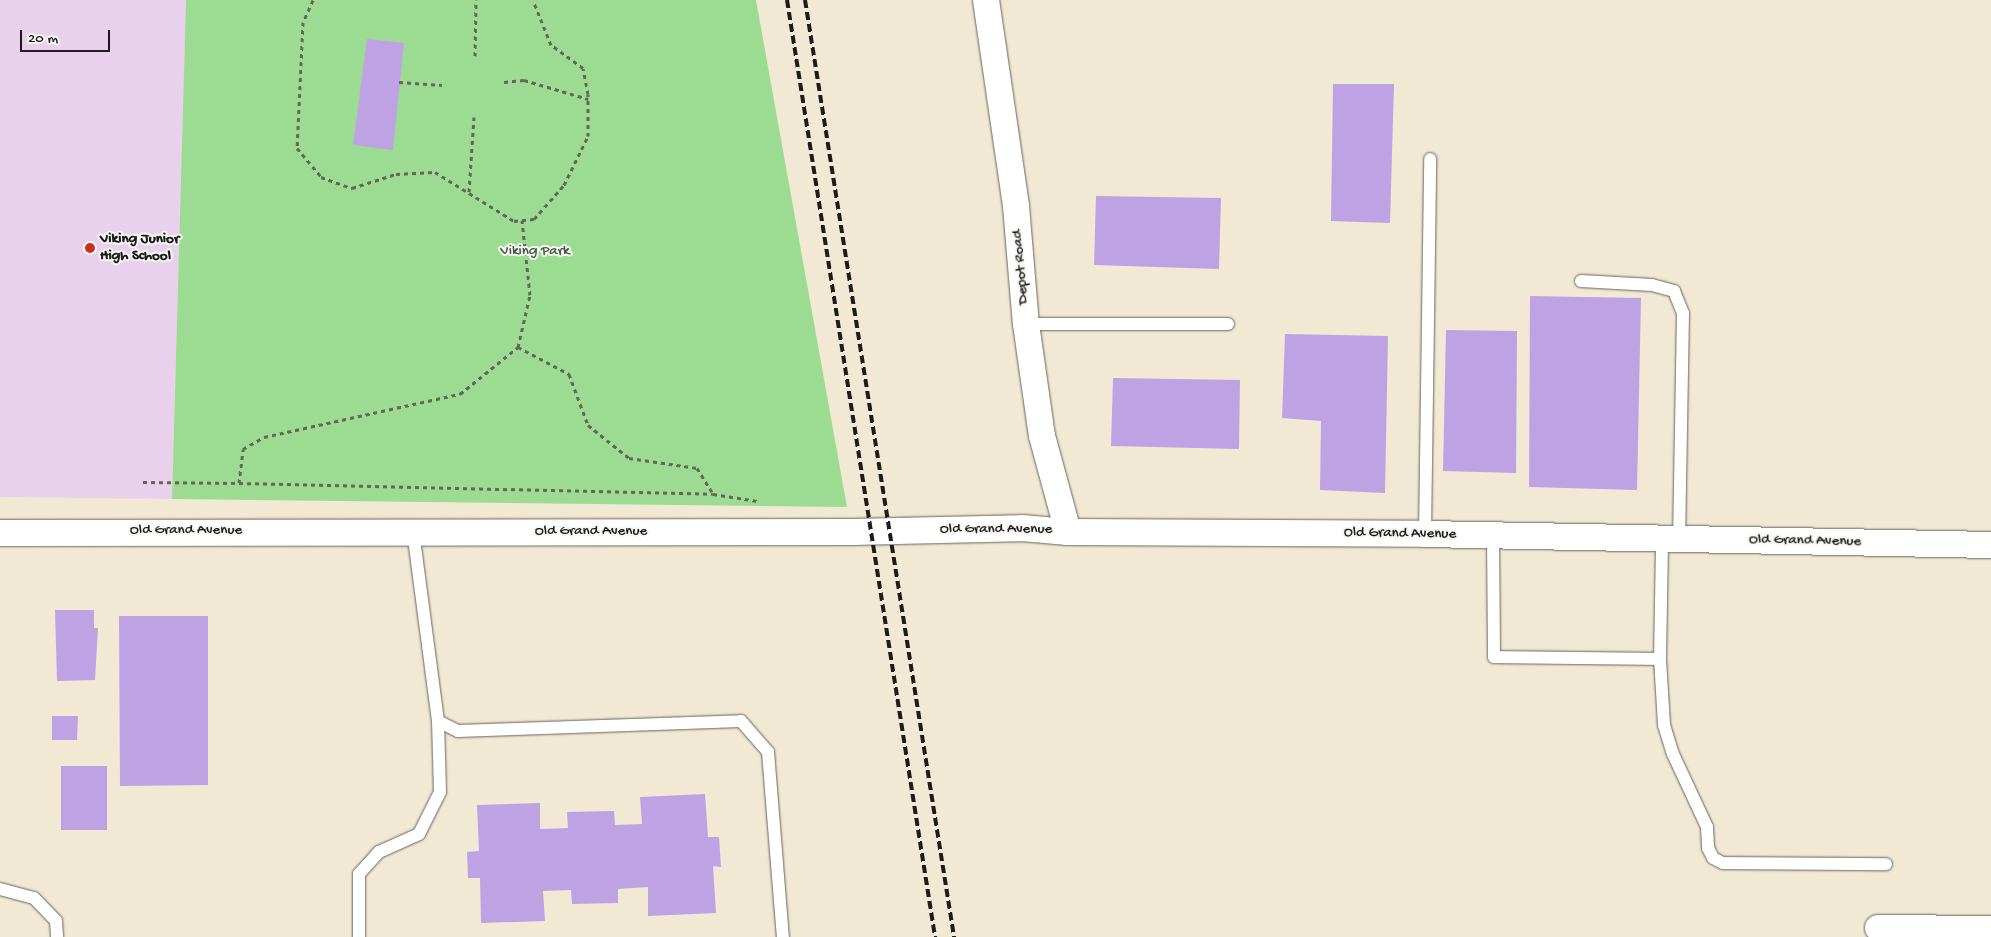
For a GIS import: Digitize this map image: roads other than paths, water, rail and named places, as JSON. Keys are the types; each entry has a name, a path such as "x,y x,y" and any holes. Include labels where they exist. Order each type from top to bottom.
{"street":[{"name":"Depot Road","path":"986,0 1016,206 1026,324 1042,436 1068,532"},
{"name":"Old Grand Avenue","path":"0,533 852,532 1022,528 1068,532 1425,534 1991,544"},
{"path":"1878,928 1991,929"}],"lane":[{"path":"1425,534 1430,159"},
{"path":"1581,281 1652,285 1674,291 1683,312 1670,538 1660,659 1664,725 1673,754 1707,827 1708,848 1712,858 1723,863 1886,864"},
{"path":"1026,324 1228,324"},
{"path":"360,937 360,874 379,852 419,834 440,792 438,721 413,532"},
{"path":"1493,536 1494,657 1660,659"},
{"path":"438,721 458,731 741,721 768,752 783,937"},
{"path":"0,889 34,898 56,921 57,937"}],"railway":[{"path":"787,0 935,937"},
{"path":"805,0 954,937"}],"place":[{"name":"Viking Junior High School","path":"90,248"}],"park label":[{"name":"Viking Park","path":"535,252"}]}
